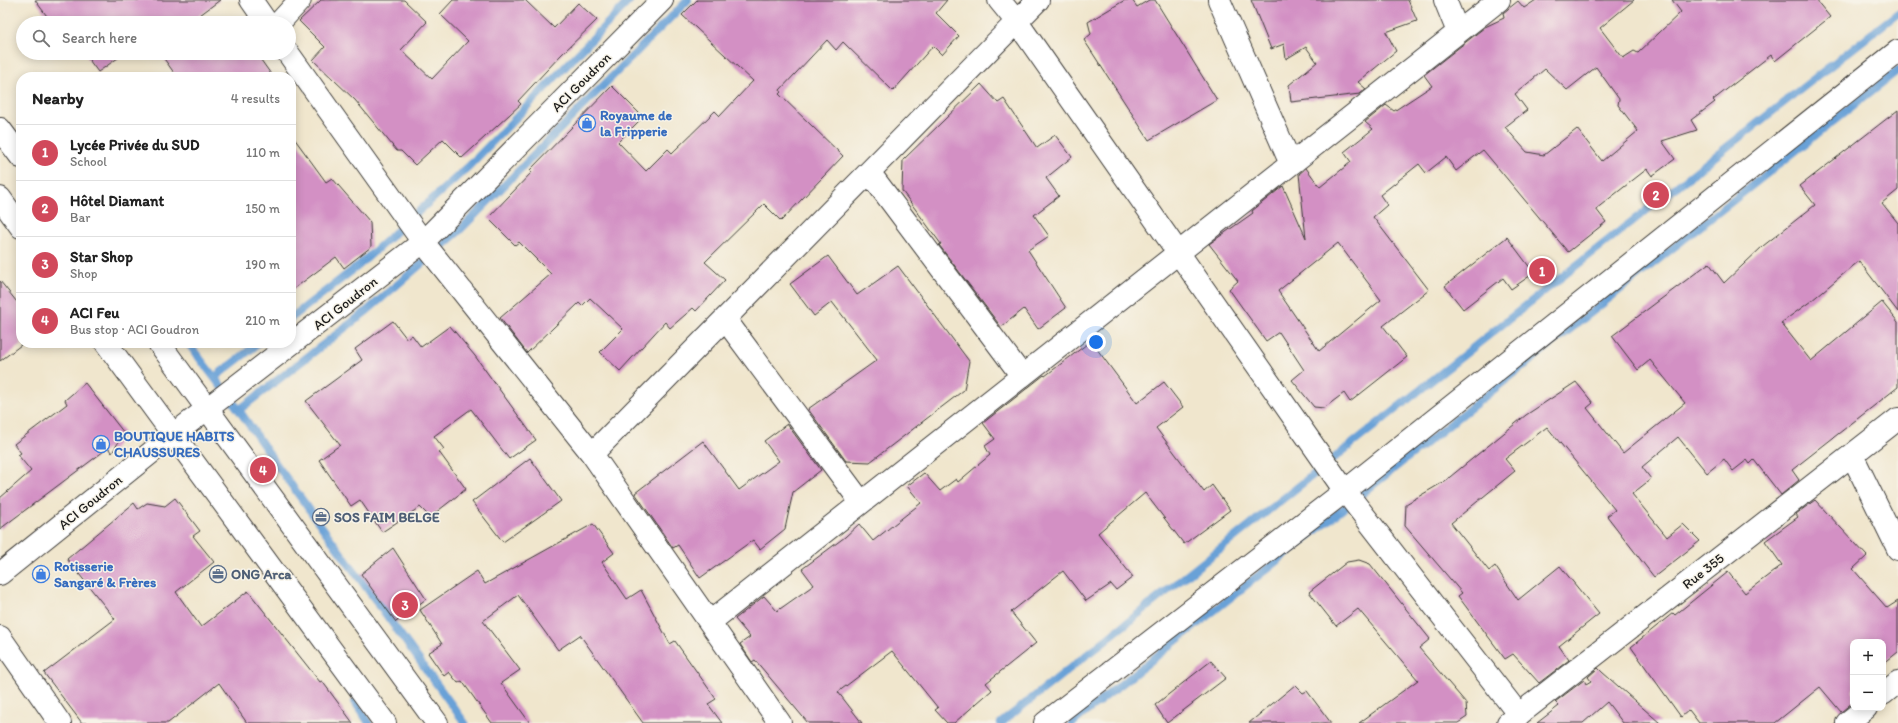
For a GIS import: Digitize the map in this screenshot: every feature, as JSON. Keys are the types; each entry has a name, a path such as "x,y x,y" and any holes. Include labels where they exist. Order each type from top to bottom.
{"street":[{"path":"251,0 262,16"},
{"path":"285,16 300,0"},
{"name":"ACI Goudron","path":"296,341 423,242 662,0"},
{"path":"999,0 1017,22 1345,491 1513,719"},
{"path":"592,454 1038,0"},
{"path":"1219,0 1291,164"},
{"path":"1445,0 1458,32"},
{"path":"710,622 1498,0"},
{"path":"1045,723 1345,491 1898,51"},
{"path":"293,60 423,242 592,454 780,723"},
{"path":"0,129 16,150"},
{"path":"869,172 1022,376"},
{"path":"0,198 16,220"},
{"path":"725,319 861,502"},
{"path":"110,348 385,723"},
{"path":"163,348 437,723"},
{"name":"ACI Goudron","path":"0,574 173,435 287,348"},
{"name":"Rue 355","path":"1513,719 1898,419"},
{"path":"1852,455 1898,549"},
{"path":"0,637 60,723"},
{"path":"1886,692 1898,682"},
{"path":"1847,723 1862,711"}],"building":[{"path":"35,0 220,0 199,16 47,16"},
{"path":"321,0 404,0 427,22 401,50 432,79 468,41 440,14 453,0 525,0 554,28 578,3 597,20 561,55 518,101 521,104 462,158 443,139 415,165 401,151 397,151 355,100 313,60 325,47 299,21"},
{"path":"697,0 947,0 936,13 959,36 942,55 933,46 893,91 843,42 836,50 827,40 780,90 781,92 779,94 843,156 781,221 764,204 705,262 725,280 696,311 693,308 670,328 665,322 620,371 600,352 623,329 590,298 582,306 579,303 527,353 500,318 551,274 519,242 515,245 488,218 532,172 530,170 612,86 643,117 618,142 646,171 668,149 672,153 715,111 720,116 753,81 682,15"},
{"path":"1125,0 1132,0 1137,7 1149,0 1155,0 1217,100 1149,140 1084,40 1091,34 1088,22"},
{"path":"1251,0 1408,0 1417,21 1386,32 1396,51 1358,82 1366,89 1360,94 1291,102 1289,85 1317,62 1306,47 1286,59 1284,44 1271,49"},
{"path":"1536,0 1634,0 1600,28 1623,58 1634,51 1638,53 1681,12 1672,0 1816,0 1830,17 1775,61 1771,55 1713,100 1715,102 1691,120 1697,130 1662,141 1675,159 1652,176 1647,169 1596,209 1606,222 1568,252 1483,150 1456,171 1446,157 1426,173 1419,164 1380,195 1387,205 1373,217 1429,290 1383,326 1407,357 1350,402 1344,393 1324,408 1314,407 1292,380 1304,370 1279,332 1266,341 1229,289 1238,281 1209,244 1253,213 1252,211 1283,186 1306,238 1299,174 1306,168 1320,187 1351,162 1344,152 1373,129 1365,122 1386,105 1394,111 1432,86 1424,75 1485,27 1504,18 1503,13 1518,1 1524,8","holes":["1596,67 1619,99 1618,105 1638,131 1602,161 1577,129 1544,155 1527,152 1505,127 1527,110 1515,94 1545,69 1567,90","1338,243 1381,300 1319,351 1278,291"]},
{"path":"89,60 115,60 98,72"},
{"path":"165,60 261,60 269,72 173,72"},
{"path":"981,84 998,103 1004,99 1037,148 1055,135 1072,157 1046,178 1059,196 1034,215 1049,236 1028,250 1066,308 1038,329 1024,309 1001,327 939,245 941,244 902,191 903,160"},
{"path":"1898,110 1898,190 1882,203 1898,223 1898,312 1859,261 1811,301 1781,323 1811,361 1882,302 1898,322 1898,387 1792,470 1799,480 1781,495 1754,460 1750,464 1747,460 1733,471 1724,459 1707,473 1678,437 1642,467 1651,479 1632,494 1667,537 1683,524 1700,541 1654,577 1607,516 1615,510 1547,427 1505,459 1515,471 1451,523 1489,571 1495,566 1518,600 1560,566 1599,614 1559,646 1569,660 1539,683 1513,654 1505,659 1458,596 1462,593 1405,526 1406,504 1445,481 1526,415 1576,382 1593,403 1587,408 1623,453 1685,403 1650,360 1638,370 1612,336 1709,263 1724,283 1763,246 1815,205 1800,186"},
{"path":"296,141 326,182 332,178 370,222 371,247 344,268 336,257 296,287"},
{"path":"1507,237 1534,273 1511,289 1503,278 1463,309 1445,286"},
{"path":"828,256 857,295 898,266 969,361 964,390 870,462 846,461 808,409 877,360 832,302 814,316 790,284"},
{"path":"0,281 16,301 17,348 0,361"},
{"path":"393,321 407,339 412,335 421,347 450,326 475,356 536,440 509,459 471,409 434,436 444,449 439,452 466,489 430,517 420,507 382,532 360,500 351,506 319,460 340,445 306,401 362,360 355,349"},
{"path":"1091,341 1137,403 1164,382 1183,407 1156,428 1204,492 1212,485 1230,510 1184,544 1145,493 1098,533 1133,577 1116,590 1111,584 1086,601 1063,571 1011,612 1036,643 986,683 992,690 954,723 947,723 935,710 938,708 892,651 838,692 862,723 808,723 755,660 752,662 740,644 750,637 735,619 764,596 777,611 814,585 802,569 845,537 859,524 873,541 921,503 907,486 924,473 940,491 956,479 958,482 990,455 985,446 995,439 983,423 1044,375 1045,376"},
{"path":"85,383 124,433 112,453 108,448 0,529 0,498 31,471 18,455 21,453 14,444 67,404 65,400"},
{"path":"787,424 821,470 793,492 785,529 760,549 753,540 700,578 678,545 673,548 635,493 703,441 739,490 779,461 764,441"},
{"path":"530,458 561,501 503,542 472,502"},
{"path":"175,498 200,531 193,536 214,562 176,592 201,627 248,591 320,682 322,681 353,723 247,723 219,683 168,723 82,723 44,673 115,619 67,559 134,503 138,509 147,503 165,506"},
{"path":"1815,500 1867,556 1853,569 1887,608 1898,601 1898,652 1886,662 1886,639 1850,639 1850,704 1841,712 1820,687 1775,723 1699,723 1689,710 1681,717 1631,647 1673,613 1675,615 1728,572 1745,593 1782,565 1765,541 1798,517 1796,514"},
{"path":"593,524 614,553 602,562 627,599 641,590 670,644 675,641 716,699 708,704 722,723 643,723 580,635 558,650 518,595 483,621 520,670 501,683 530,723 492,723 462,681 458,683 449,672 444,676 428,653 442,644 420,610 477,571 485,584"},
{"path":"393,548 426,599 396,622 361,574"},
{"path":"1359,560 1370,564 1430,639 1419,648 1466,703 1467,717 1458,723 1359,723 1418,680 1358,609 1336,626 1309,592 1347,562"},
{"path":"1211,661 1226,678 1167,723 1155,705"},
{"path":"1598,668 1660,723 1623,723 1607,702 1583,723 1537,723 1559,706 1555,702 1584,680 1586,684 1591,681 1588,677"},
{"path":"1295,685 1303,693 1307,691 1331,723 1249,723"}],"waterway":[{"path":"296,314 358,266 469,166 630,0"},
{"path":"239,410 368,310 457,233 688,0"},
{"path":"1001,723 1611,238 1898,13"},
{"path":"1072,723 1898,70"},
{"path":"192,348 239,410 279,468 465,723"},
{"path":"215,377 253,348"},
{"path":"355,702 369,723"}],"place":[{"name":"Royaume de la Fripperie","path":"587,123"},
{"name":"Hôtel Diamant","path":"1656,195"},
{"name":"Lycée Privée du SUD","path":"1542,271"},
{"name":"BOUTIQUE HABITS CHAUSSURES","path":"101,444"},
{"name":"ACI Feu","path":"263,470"},
{"name":"SOS FAIM BELGE","path":"321,517"},
{"name":"Rotisserie Sangaré & Frères","path":"41,574"},
{"name":"ONG Arca","path":"218,574"},
{"name":"Star Shop","path":"405,605"}]}
